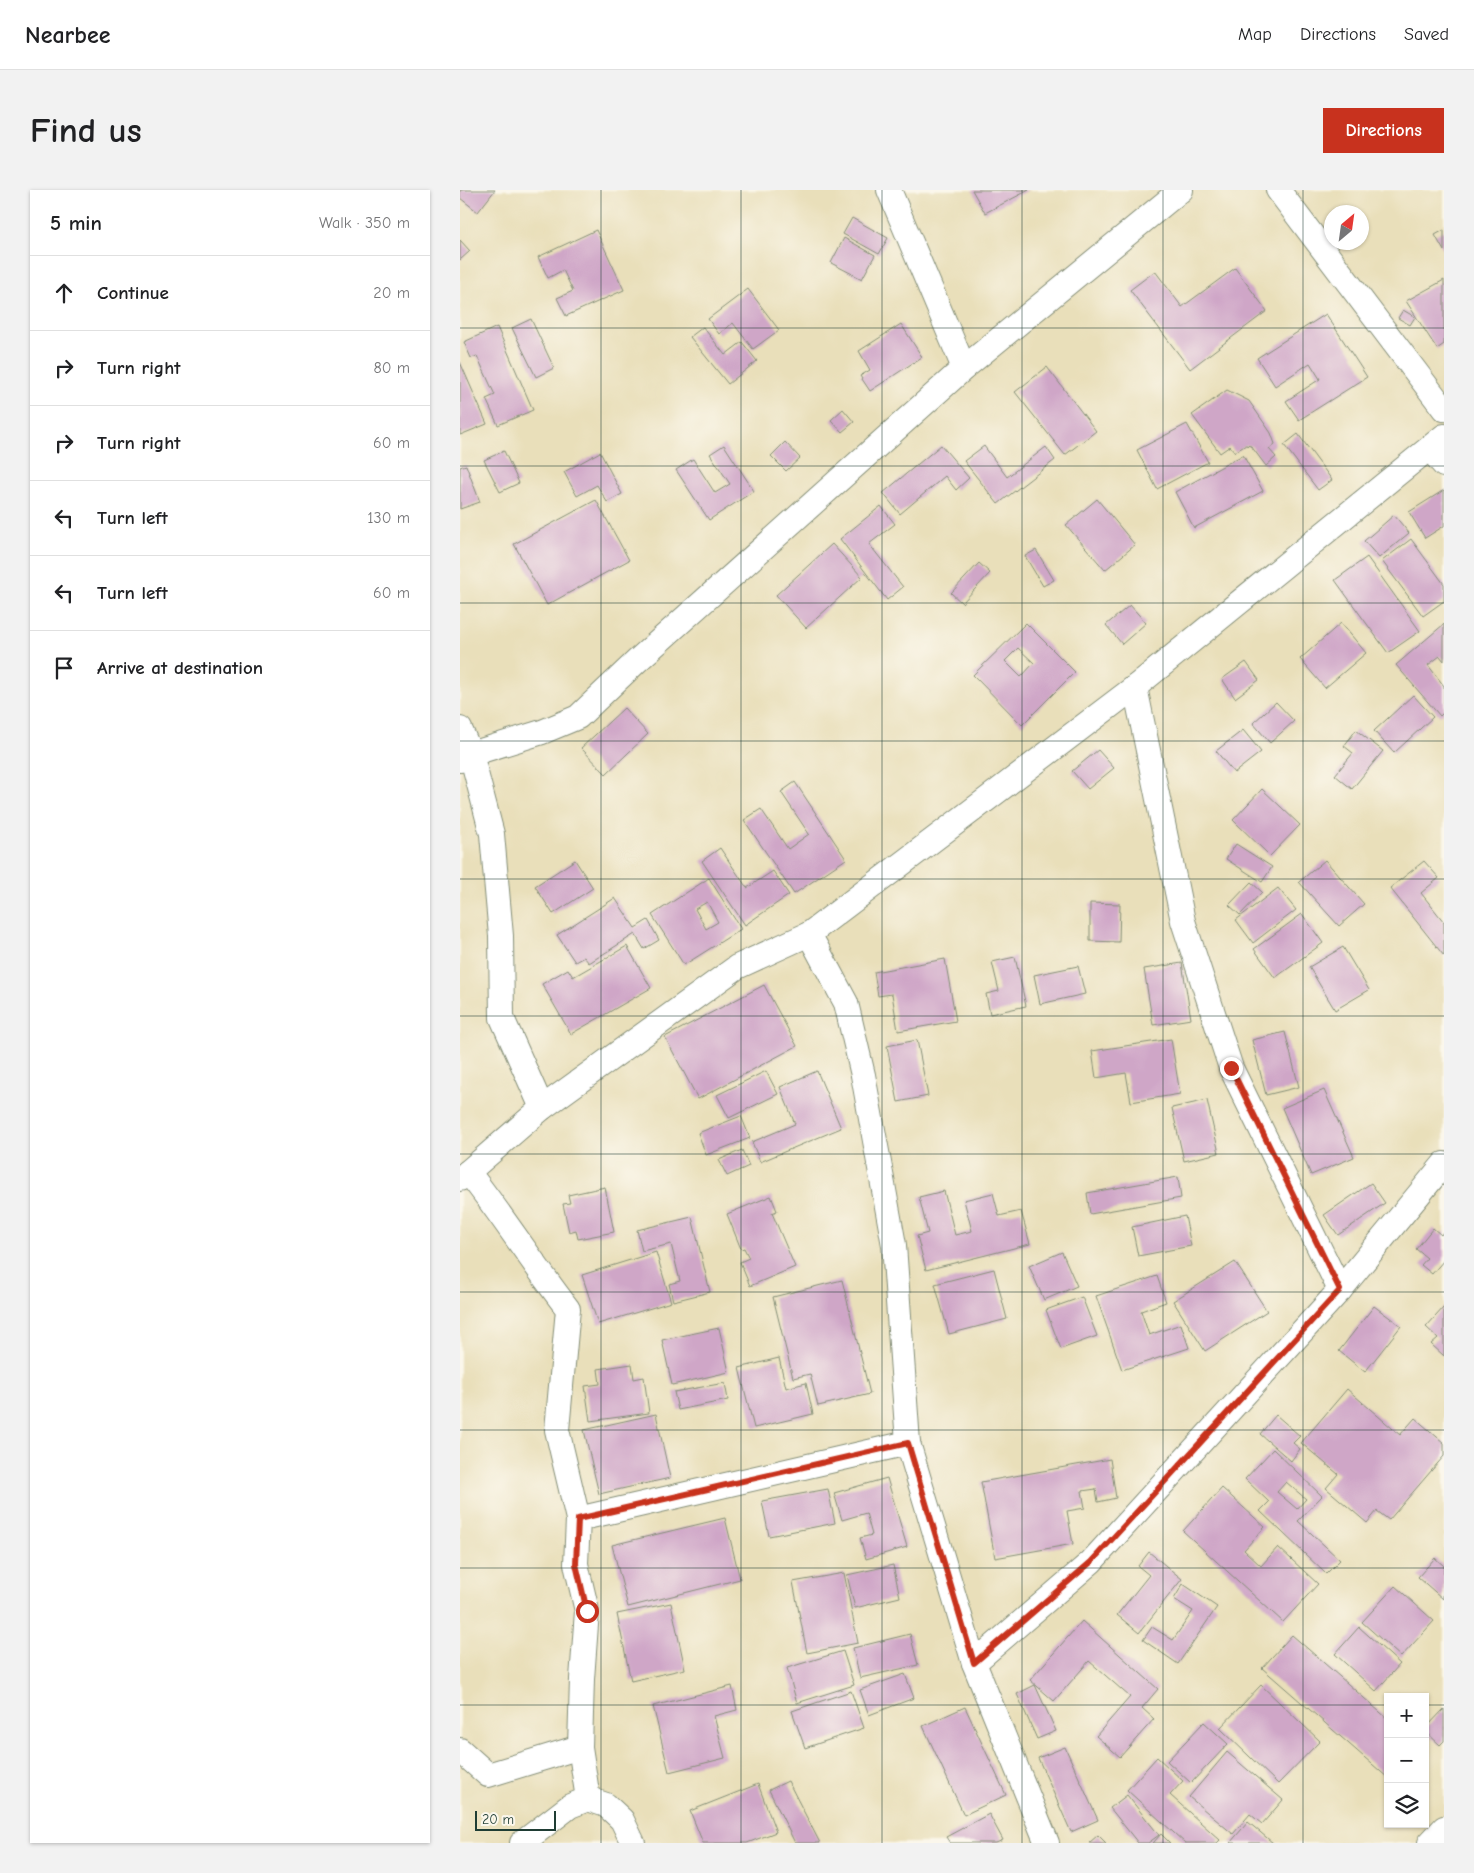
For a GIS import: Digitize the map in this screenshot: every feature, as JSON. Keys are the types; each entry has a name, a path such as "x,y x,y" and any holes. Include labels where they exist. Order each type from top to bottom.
{"street":[{"path":"889,190 964,368"},
{"path":"465,757 542,732 578,716 636,661 964,368 1181,190"},
{"path":"1278,190 1444,409"},
{"path":"588,1799 580,1747 587,1611 576,1564 578,1519 557,1430 568,1309 541,1276 494,1204 464,1176 542,1108 738,967 809,934 1135,687 1439,450"},
{"path":"1135,687 1183,921 1231,1068 1340,1290"},
{"path":"460,729 465,757 492,834 501,936 502,1018 542,1108"},
{"path":"809,934 846,1003 863,1075 894,1245 908,1443 974,1663 1047,1843"},
{"path":"974,1663 1091,1562 1340,1290 1444,1164"},
{"path":"578,1519 908,1443"},
{"path":"460,1750 488,1775 580,1747"},
{"path":"522,1843 570,1806 588,1799 606,1805 622,1820 633,1843"},
{"path":"1430,1843 1444,1828"}],"building":[{"path":"460,190 495,190 478,212 460,198"},
{"path":"972,190 1029,190 985,213"},
{"path":"852,218 888,238 879,254 843,234"},
{"path":"596,230 624,290 566,316 557,298 573,291 563,270 548,278 538,257"},
{"path":"1444,230 1444,251 1435,235"},
{"path":"844,238 875,255 862,279 831,263"},
{"path":"460,240 470,251 460,260"},
{"path":"1235,268 1267,311 1190,369 1130,290 1155,271 1182,307"},
{"path":"1444,280 1444,344 1437,349 1406,301"},
{"path":"748,289 779,330 753,349 733,323 719,334 708,319"},
{"path":"1403,310 1415,317 1410,325 1398,318"},
{"path":"1326,314 1367,377 1299,420 1286,401 1320,379 1310,363 1275,386 1257,358"},
{"path":"531,319 554,368 536,377 512,328"},
{"path":"901,324 922,357 870,391 860,376 870,370 859,351"},
{"path":"497,327 533,410 498,425 486,399 495,395 477,356 471,358 464,342"},
{"path":"703,327 725,355 742,342 757,361 728,384 690,337"},
{"path":"460,362 487,424 460,435"},
{"path":"1047,367 1096,431 1065,455 1015,392"},
{"path":"1227,390 1249,401 1271,433 1275,444 1269,449 1276,457 1266,466 1251,446 1246,445 1235,452 1230,446 1220,453 1192,415"},
{"path":"843,409 854,422 842,432 831,420"},
{"path":"1187,424 1208,462 1157,489 1137,450"},
{"path":"1298,434 1332,480 1318,490 1284,445"},
{"path":"785,442 800,458 786,471 771,456"},
{"path":"724,445 754,491 709,520 676,470 693,459 715,493 730,484 710,454"},
{"path":"941,445 969,478 956,490 945,476 900,514 883,493"},
{"path":"984,446 1007,477 1046,447 1055,460 998,504 964,461"},
{"path":"504,451 519,483 500,492 484,460"},
{"path":"600,452 622,494 607,502 597,485 577,496 564,472"},
{"path":"1243,455 1263,491 1194,528 1175,492"},
{"path":"466,465 480,502 460,509 460,467"},
{"path":"1444,490 1444,526 1425,538 1409,512"},
{"path":"1097,499 1135,545 1105,570 1066,525"},
{"path":"596,500 629,560 547,605 514,544"},
{"path":"881,506 895,524 869,544 903,587 887,600 840,539"},
{"path":"1394,515 1409,533 1379,558 1364,541"},
{"path":"1411,539 1444,584 1444,601 1423,616 1382,561"},
{"path":"832,544 862,577 806,628 776,595"},
{"path":"1036,550 1054,580 1043,586 1025,556"},
{"path":"1367,557 1420,631 1388,653 1335,580"},
{"path":"979,563 990,573 962,603 951,593"},
{"path":"1130,605 1146,623 1122,644 1106,625"},
{"path":"1026,623 1075,672 1022,725 973,675","holes":["1018,648 1034,663 1021,677 1005,661"]},
{"path":"1341,623 1366,653 1325,688 1300,659"},
{"path":"1444,624 1444,661 1440,656 1428,665 1444,686 1444,712 1440,716 1396,665"},
{"path":"1246,662 1259,680 1235,698 1222,679"},
{"path":"1413,695 1433,717 1394,753 1374,731"},
{"path":"1276,702 1294,721 1270,743 1253,723"},
{"path":"624,708 648,734 606,774 581,748"},
{"path":"1243,730 1261,752 1234,773 1216,751"},
{"path":"1356,730 1383,751 1352,789 1335,775 1353,753 1344,746"},
{"path":"1098,750 1114,768 1088,789 1072,771"},
{"path":"795,782 846,859 794,894 744,820 761,809 788,849 809,834 781,792"},
{"path":"1262,789 1300,825 1270,856 1233,820"},
{"path":"1236,844 1272,867 1262,882 1226,859"},
{"path":"720,848 747,888 773,871 789,895 745,925 702,861"},
{"path":"575,860 593,888 553,914 535,886"},
{"path":"1325,860 1364,904 1339,926 1299,882"},
{"path":"1424,861 1439,878 1421,893 1444,922 1444,956 1390,888"},
{"path":"709,878 741,929 684,965 652,915","holes":["707,902 718,922 706,929 695,909"]},
{"path":"1251,882 1262,892 1240,915 1229,905"},
{"path":"1278,888 1296,910 1253,943 1236,920"},
{"path":"615,898 635,928 648,920 659,940 644,949 635,934 589,963 584,957 575,962 557,935"},
{"path":"1090,903 1120,904 1119,942 1090,941"},
{"path":"1302,914 1323,943 1275,978 1254,949"},
{"path":"627,946 651,988 571,1034 542,984 568,969 573,977"},
{"path":"1343,947 1369,990 1335,1010 1309,967"},
{"path":"1015,957 1026,1006 990,1014 986,994 999,991 992,962"},
{"path":"945,959 956,1021 898,1031 892,994 878,996 874,972"},
{"path":"1182,963 1191,1019 1153,1025 1144,969"},
{"path":"1078,966 1085,994 1040,1004 1034,975"},
{"path":"764,985 797,1046 698,1099 665,1037"},
{"path":"1285,1032 1299,1087 1266,1095 1252,1040"},
{"path":"1171,1039 1180,1094 1131,1102 1126,1073 1096,1078 1092,1051"},
{"path":"917,1040 928,1096 898,1102 887,1046"},
{"path":"766,1071 778,1094 729,1118 717,1095"},
{"path":"817,1071 841,1128 760,1162 752,1142 795,1124 780,1087"},
{"path":"1324,1090 1354,1157 1311,1175 1282,1108"},
{"path":"1207,1100 1219,1153 1184,1161 1172,1108"},
{"path":"741,1116 750,1138 706,1155 698,1133"},
{"path":"742,1150 749,1166 727,1176 719,1160"},
{"path":"1178,1177 1181,1198 1090,1214 1087,1193"},
{"path":"1371,1183 1385,1203 1338,1235 1324,1215"},
{"path":"605,1187 614,1232 578,1239 576,1230 569,1232 563,1204 570,1203 568,1195"},
{"path":"944,1191 955,1235 972,1231 964,1200 993,1193 999,1216 1021,1211 1030,1244 926,1270 917,1236 928,1233 919,1197"},
{"path":"771,1196 777,1211 772,1213 795,1267 750,1286 740,1262 749,1258 744,1248 741,1249 727,1214"},
{"path":"1185,1216 1191,1246 1138,1256 1132,1227"},
{"path":"692,1217 710,1292 673,1301 669,1284 680,1281 671,1244 642,1251 637,1230"},
{"path":"1433,1228 1441,1235 1444,1231 1444,1260 1432,1274 1421,1265 1427,1258 1416,1249"},
{"path":"656,1252 671,1302 598,1324 582,1275"},
{"path":"1062,1252 1077,1286 1044,1300 1029,1266"},
{"path":"1235,1262 1267,1311 1205,1351 1173,1301"},
{"path":"994,1269 1007,1319 949,1334 935,1284"},
{"path":"1157,1276 1166,1302 1141,1311 1149,1335 1181,1324 1189,1348 1122,1370 1096,1296"},
{"path":"842,1280 870,1394 818,1406 810,1374 793,1378 773,1297"},
{"path":"1082,1297 1097,1336 1061,1349 1046,1310"},
{"path":"1374,1306 1401,1326 1365,1372 1339,1351"},
{"path":"1444,1307 1444,1356 1431,1344 1438,1338 1426,1327"},
{"path":"719,1328 729,1372 672,1385 662,1340"},
{"path":"779,1358 786,1388 806,1383 813,1414 754,1428 739,1368"},
{"path":"632,1364 634,1379 644,1377 649,1413 590,1421 585,1386 600,1384 598,1369"},
{"path":"725,1383 728,1400 678,1410 674,1392"},
{"path":"1347,1389 1400,1435 1415,1418 1444,1443 1444,1456 1389,1520 1377,1511 1367,1523 1326,1488 1338,1474 1301,1443"},
{"path":"656,1414 670,1478 599,1494 584,1430"},
{"path":"1276,1415 1300,1436 1293,1443 1300,1449 1291,1461 1260,1434"},
{"path":"1273,1449 1322,1496 1298,1521 1340,1560 1326,1574 1260,1511 1269,1502 1245,1479","holes":["1286,1482 1306,1499 1297,1509 1277,1492"]},
{"path":"1110,1459 1116,1498 1098,1502 1096,1489 1082,1491 1085,1508 1067,1511 1073,1544 995,1558 981,1482"},
{"path":"887,1478 907,1547 866,1559 860,1538 872,1535 866,1513 842,1520 834,1493"},
{"path":"1222,1488 1265,1527 1244,1550 1261,1566 1278,1547 1318,1584 1283,1622 1183,1531"},
{"path":"828,1489 835,1523 769,1536 762,1501"},
{"path":"725,1518 740,1579 628,1607 612,1545"},
{"path":"1149,1552 1182,1579 1139,1633 1117,1615 1149,1575 1138,1566"},
{"path":"1435,1558 1444,1566 1443,1599 1418,1577"},
{"path":"893,1565 900,1597 855,1608 847,1575"},
{"path":"844,1573 858,1643 807,1653 793,1582"},
{"path":"1183,1584 1217,1607 1178,1664 1143,1640 1152,1627 1173,1640 1193,1611 1174,1599"},
{"path":"1395,1586 1434,1621 1401,1657 1362,1622"},
{"path":"671,1603 685,1669 631,1681 617,1614"},
{"path":"1082,1621 1158,1689 1142,1708 1154,1719 1120,1757 1096,1736 1130,1697 1089,1661 1054,1701 1030,1680"},
{"path":"1359,1627 1400,1664 1376,1691 1335,1654"},
{"path":"910,1634 918,1665 860,1678 853,1648"},
{"path":"1292,1635 1384,1716 1384,1775 1262,1668"},
{"path":"843,1651 854,1685 797,1703 787,1668"},
{"path":"905,1674 914,1698 869,1715 860,1690"},
{"path":"1035,1685 1056,1731 1037,1739 1017,1694"},
{"path":"1261,1685 1320,1741 1278,1784 1220,1728"},
{"path":"732,1686 737,1710 714,1716 725,1758 669,1772 653,1706"},
{"path":"851,1691 864,1728 805,1748 792,1711"},
{"path":"965,1707 1006,1795 964,1815 923,1726"},
{"path":"1444,1709 1444,1741 1440,1745 1429,1735 1429,1725"},
{"path":"1204,1722 1228,1744 1191,1783 1167,1761"},
{"path":"1065,1747 1098,1820 1071,1832 1038,1758"},
{"path":"1227,1752 1283,1800 1262,1824 1250,1814 1233,1834 1189,1797"},
{"path":"1157,1757 1183,1781 1170,1795 1220,1840 1217,1843 1185,1843 1127,1790"},
{"path":"788,1781 820,1843 795,1843 769,1790"},
{"path":"758,1784 776,1832 747,1843 703,1843 690,1811"},
{"path":"1127,1795 1159,1835 1148,1843 1138,1843 1110,1808"},
{"path":"989,1814 1003,1840 996,1843 950,1843 946,1837"},
{"path":"1248,1822 1273,1843 1230,1843"},
{"path":"1161,1834 1170,1843 1153,1843"},
{"path":"1098,1835 1106,1843 1089,1843"}],"route":[{"path":"587,1611 576,1564 578,1519 908,1443 974,1663 1091,1562 1340,1290 1231,1068"}]}
